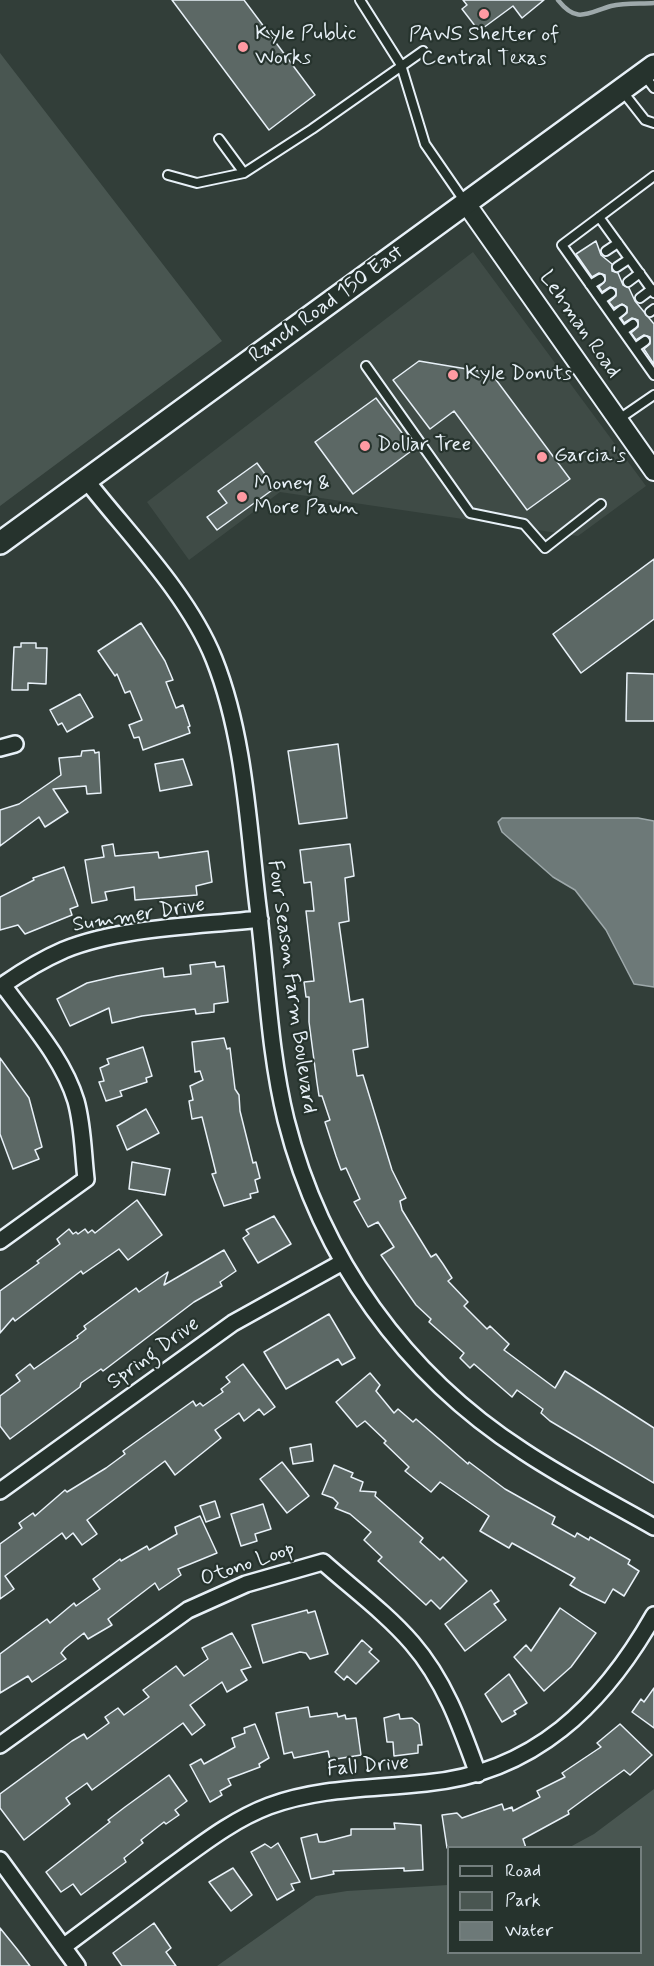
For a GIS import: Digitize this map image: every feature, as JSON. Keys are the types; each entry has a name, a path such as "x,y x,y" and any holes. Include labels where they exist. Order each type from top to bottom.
{"main road":[{"name":"Ranch Road 150 East","path":"0,543 622,91 651,76"}],"street":[{"name":"Lehman Road","path":"467,205 654,471"},
{"name":"Four Season Farm Boulevard","path":"86,480 189,612 213,657 227,697 238,747 274,1053 286,1119 309,1193 341,1263 367,1303 402,1347 460,1404 524,1452 654,1527"},
{"name":"Summer Drive","path":"1,986 46,958 88,942 260,919"},
{"path":"0,1241 86,1179 82,1129 69,1082 46,1044 1,986"},
{"name":"Spring Drive","path":"0,1491 233,1323 341,1263"},
{"name":"Otono Loop","path":"0,1745 188,1610 246,1584 323,1562 403,1634 425,1660 448,1699 478,1774"},
{"name":"Fall Drive","path":"63,1947 214,1835 250,1814 312,1794 371,1786 436,1782 478,1774 536,1748 576,1718 611,1681 654,1615"},
{"path":"0,1860 77,1966"}],"lane":[{"path":"360,0 401,65 425,144 467,205"},
{"path":"168,175 197,183 244,173 312,129 423,51"},
{"path":"622,91 645,120 654,123"},
{"path":"219,139 244,173"},
{"path":"654,176 562,245 635,348 650,362 654,375"},
{"path":"599,217 653,291 640,298"},
{"path":"606,251 618,243"},
{"path":"617,267 629,259"},
{"path":"580,270 589,263"},
{"path":"628,282 640,273"},
{"path":"591,285 600,279"},
{"path":"601,300 611,293"},
{"path":"613,316 622,310"},
{"path":"623,331 633,324"},
{"path":"635,348 645,341"},
{"path":"366,366 470,513 524,524 545,548 601,504"},
{"path":"618,420 654,395"}],"shaded area":[{"path":"473,252 646,486 578,536 280,492 189,560 147,502"}],"green space":[{"path":"0,53 222,341 0,506"},
{"path":"654,1789 654,1966 217,1966 316,1896 347,1891 447,1885 447,1954 642,1954 642,1846 572,1846 594,1834"}],"water":[{"path":"502,818 638,818 654,821 654,987 634,984 606,930 575,890 553,877 502,832 498,822"}],"building":[{"name":"Kyle Public Works","path":"172,0 244,0 315,95 269,130"},
{"name":"PAWS Shelter of Central Texas","path":"463,0 544,0 522,18 513,6 479,31 462,9 467,5"},
{"path":"596,241 601,255 612,264 612,271 618,273 623,285 629,288 635,301 654,324 654,364 644,349 650,344 650,337 644,335 636,340 631,333 638,327 638,320 632,318 624,323 621,318 627,313 627,307 622,304 614,308 609,302 616,296 616,289 610,287 602,292 599,287 605,281 605,275 599,273 592,277 576,254"},
{"path":"419,361 491,373 570,479 527,510 454,411 430,429 393,380"},
{"name":"Dollar Tree","path":"376,398 414,449 353,494 315,442"},
{"name":"Money & More Pawn","path":"257,463 275,488 217,530 207,517 227,503 218,491"},
{"path":"654,559 654,619 581,673 553,634"},
{"path":"141,623 165,661 173,680 166,682 176,708 183,705 190,726 188,727 190,733 143,750 139,737 134,738 129,725 142,720 130,691 125,693 117,674 115,676 98,651"},
{"path":"21,643 36,643 36,648 47,648 46,684 28,683 28,690 12,690 14,647 21,647"},
{"path":"627,673 654,674 654,721 626,721"},
{"path":"80,694 93,717 67,732 62,723 58,725 50,710"},
{"path":"338,744 347,818 299,824 288,751"},
{"path":"94,750 95,753 99,752 101,793 87,794 86,786 53,789 68,812 45,827 39,817 0,846 0,810 19,804 61,775 59,758 81,756 82,751"},
{"path":"183,759 192,785 160,791 155,764"},
{"path":"113,844 115,856 158,852 159,858 208,851 212,882 196,886 197,895 135,900 134,887 105,892 107,900 92,903 85,860 104,857 102,846"},
{"path":"350,844 354,876 345,878 349,921 339,923 350,1002 363,999 368,1047 353,1050 357,1076 363,1075 392,1170 406,1198 400,1201 402,1210 431,1257 436,1254 443,1264 452,1278 448,1281 468,1302 464,1306 487,1329 490,1326 509,1344 504,1350 555,1388 565,1371 654,1428 654,1483 550,1421 541,1413 543,1409 517,1390 512,1397 474,1364 470,1368 460,1358 464,1353 429,1322 431,1319 416,1305 381,1255 394,1247 378,1222 368,1227 354,1202 360,1199 346,1168 341,1170 325,1122 330,1120 322,1096 319,1096 317,1083 309,1022 309,997 306,997 304,982 314,981 306,911 314,911 311,882 304,883 300,850"},
{"path":"64,867 78,906 70,909 72,915 25,934 18,925 0,930 0,897 34,880 33,878"},
{"path":"215,962 216,967 224,966 228,1002 214,1004 214,1012 196,1014 195,1009 142,1016 112,1023 109,1008 70,1026 57,999 87,983 163,968 164,977 191,974 190,965"},
{"path":"224,1038 227,1049 230,1048 240,1111 253,1163 256,1162 260,1178 255,1180 258,1192 250,1194 251,1198 224,1206 212,1174 216,1173 202,1117 192,1119 189,1101 193,1100 190,1086 203,1080 200,1071 195,1072 192,1042"},
{"path":"143,1047 152,1076 146,1078 147,1082 120,1091 122,1096 106,1101 99,1082 104,1081 100,1068 109,1064 107,1059"},
{"path":"0,1058 29,1098 42,1147 35,1150 39,1159 13,1169 0,1134"},
{"path":"146,1109 159,1133 127,1150 117,1126"},
{"path":"132,1162 170,1169 165,1195 129,1189"},
{"path":"137,1200 162,1235 128,1260 119,1249 83,1274 81,1271 15,1321 13,1318 0,1333 0,1291 39,1263 37,1261 60,1244 57,1239 69,1229 73,1234 76,1232 78,1234 85,1229 88,1233 92,1230 95,1233"},
{"path":"274,1216 291,1244 258,1263 243,1238 249,1234 246,1230"},
{"path":"224,1250 236,1271 220,1282 222,1286 194,1302 103,1371 101,1369 81,1383 80,1387 10,1439 0,1426 0,1396 20,1381 16,1375 30,1364 34,1369 78,1338 77,1336 86,1329 84,1326 136,1288 139,1292 168,1272 164,1285"},
{"path":"329,1314 355,1358 342,1365 338,1359 286,1389 264,1352"},
{"path":"243,1364 275,1407 264,1415 259,1409 244,1421 239,1413 215,1430 221,1438 175,1475 165,1461 87,1520 97,1534 82,1545 73,1533 66,1539 62,1533 5,1576 14,1589 0,1599 0,1544 22,1528 19,1523 33,1513 35,1516 65,1490 67,1492 106,1468 125,1454 123,1451 193,1401 196,1406 200,1403 203,1406 223,1392 221,1389 230,1382 226,1377"},
{"path":"370,1373 380,1385 376,1391 394,1413 398,1409 413,1422 416,1419 468,1464 469,1462 505,1489 555,1517 552,1524 575,1537 577,1533 589,1540 590,1537 630,1560 628,1564 639,1571 624,1596 613,1589 605,1603 582,1592 570,1585 575,1578 512,1543 509,1548 480,1531 489,1516 440,1482 431,1492 405,1471 409,1467 384,1443 386,1441 365,1421 357,1427 336,1402"},
{"path":"311,1444 313,1461 293,1464 290,1448"},
{"path":"282,1462 309,1496 287,1513 260,1479"},
{"path":"334,1465 353,1473 351,1477 363,1482 360,1491 376,1492 375,1496 423,1538 420,1542 440,1560 443,1557 467,1581 440,1609 431,1600 426,1605 378,1561 382,1557 364,1540 371,1532 350,1514 335,1508 338,1503 333,1498 322,1494"},
{"path":"215,1501 220,1517 206,1522 200,1506"},
{"path":"263,1504 271,1529 255,1534 257,1541 241,1546 231,1514"},
{"path":"200,1516 217,1553 178,1569 181,1575 159,1590 155,1583 108,1619 112,1625 88,1639 84,1633 65,1648 61,1653 66,1659 32,1682 28,1676 0,1693 0,1654 47,1619 50,1623 74,1603 76,1606 100,1589 93,1579 120,1559 121,1561 147,1546 149,1550 177,1534 175,1527"},
{"path":"491,1590 499,1601 494,1604 506,1620 465,1651 445,1624"},
{"path":"560,1608 596,1633 571,1667 544,1691 514,1657 526,1645 531,1651"},
{"path":"307,1610 308,1613 315,1611 328,1654 310,1659 306,1653 300,1652 263,1663 252,1625"},
{"path":"232,1633 251,1667 241,1670 247,1680 227,1692 222,1682 190,1705 205,1725 192,1735 183,1723 92,1790 87,1783 66,1798 70,1804 24,1840 0,1808 0,1794 72,1741 84,1734 87,1739 109,1723 105,1717 118,1708 124,1715 149,1697 143,1690 176,1666 184,1676 208,1659 202,1648"},
{"path":"362,1640 372,1649 369,1652 379,1661 356,1684 347,1676 344,1680 335,1672"},
{"path":"509,1674 527,1703 514,1711 516,1714 502,1722 485,1694"},
{"path":"654,1688 654,1728 632,1712 641,1699 644,1702"},
{"path":"308,1707 310,1717 337,1713 338,1717 345,1715 346,1719 356,1718 361,1755 330,1760 328,1751 294,1758 292,1752 284,1754 276,1713"},
{"path":"399,1714 400,1719 412,1718 419,1724 422,1745 418,1745 418,1753 394,1756 393,1742 387,1742 384,1718"},
{"path":"255,1724 269,1758 259,1764 260,1767 228,1779 231,1785 220,1791 222,1795 210,1802 190,1765 201,1759 204,1764 235,1747 232,1738 245,1733 244,1728"},
{"path":"620,1724 652,1755 630,1775 624,1770 568,1811 569,1814 523,1839 525,1846 447,1846 447,1848 442,1815 457,1813 462,1818 502,1804 504,1810 512,1807 513,1811 540,1797 537,1791 565,1777 562,1773 601,1747 597,1743"},
{"path":"169,1775 187,1801 175,1810 179,1815 166,1824 164,1822 141,1840 143,1843 124,1858 126,1862 81,1895 73,1884 61,1892 46,1872 110,1822 108,1820"},
{"path":"394,1823 421,1825 423,1870 404,1871 404,1868 333,1871 334,1874 311,1879 301,1838 317,1834 319,1842 324,1842 351,1835 351,1829 395,1829"},
{"path":"278,1843 300,1882 291,1884 294,1890 277,1900 251,1852 265,1844 271,1848"},
{"path":"233,1868 252,1895 231,1911 209,1882"},
{"path":"154,1923 171,1948 166,1952 176,1966 122,1966 113,1953"},
{"path":"0,1928 17,1949 30,1966 0,1966"}],"waterway":[{"path":"558,0 571,12 583,15 616,5 654,3"}],"place":[{"name":"PAWS Shelter of Central Texas","path":"484,14"},
{"name":"Kyle Public Works","path":"243,47"},
{"name":"Kyle Donuts","path":"453,375"},
{"name":"Dollar Tree","path":"365,446"},
{"name":"Garcia's","path":"542,457"},
{"name":"Money & More Pawn","path":"242,497"}]}
